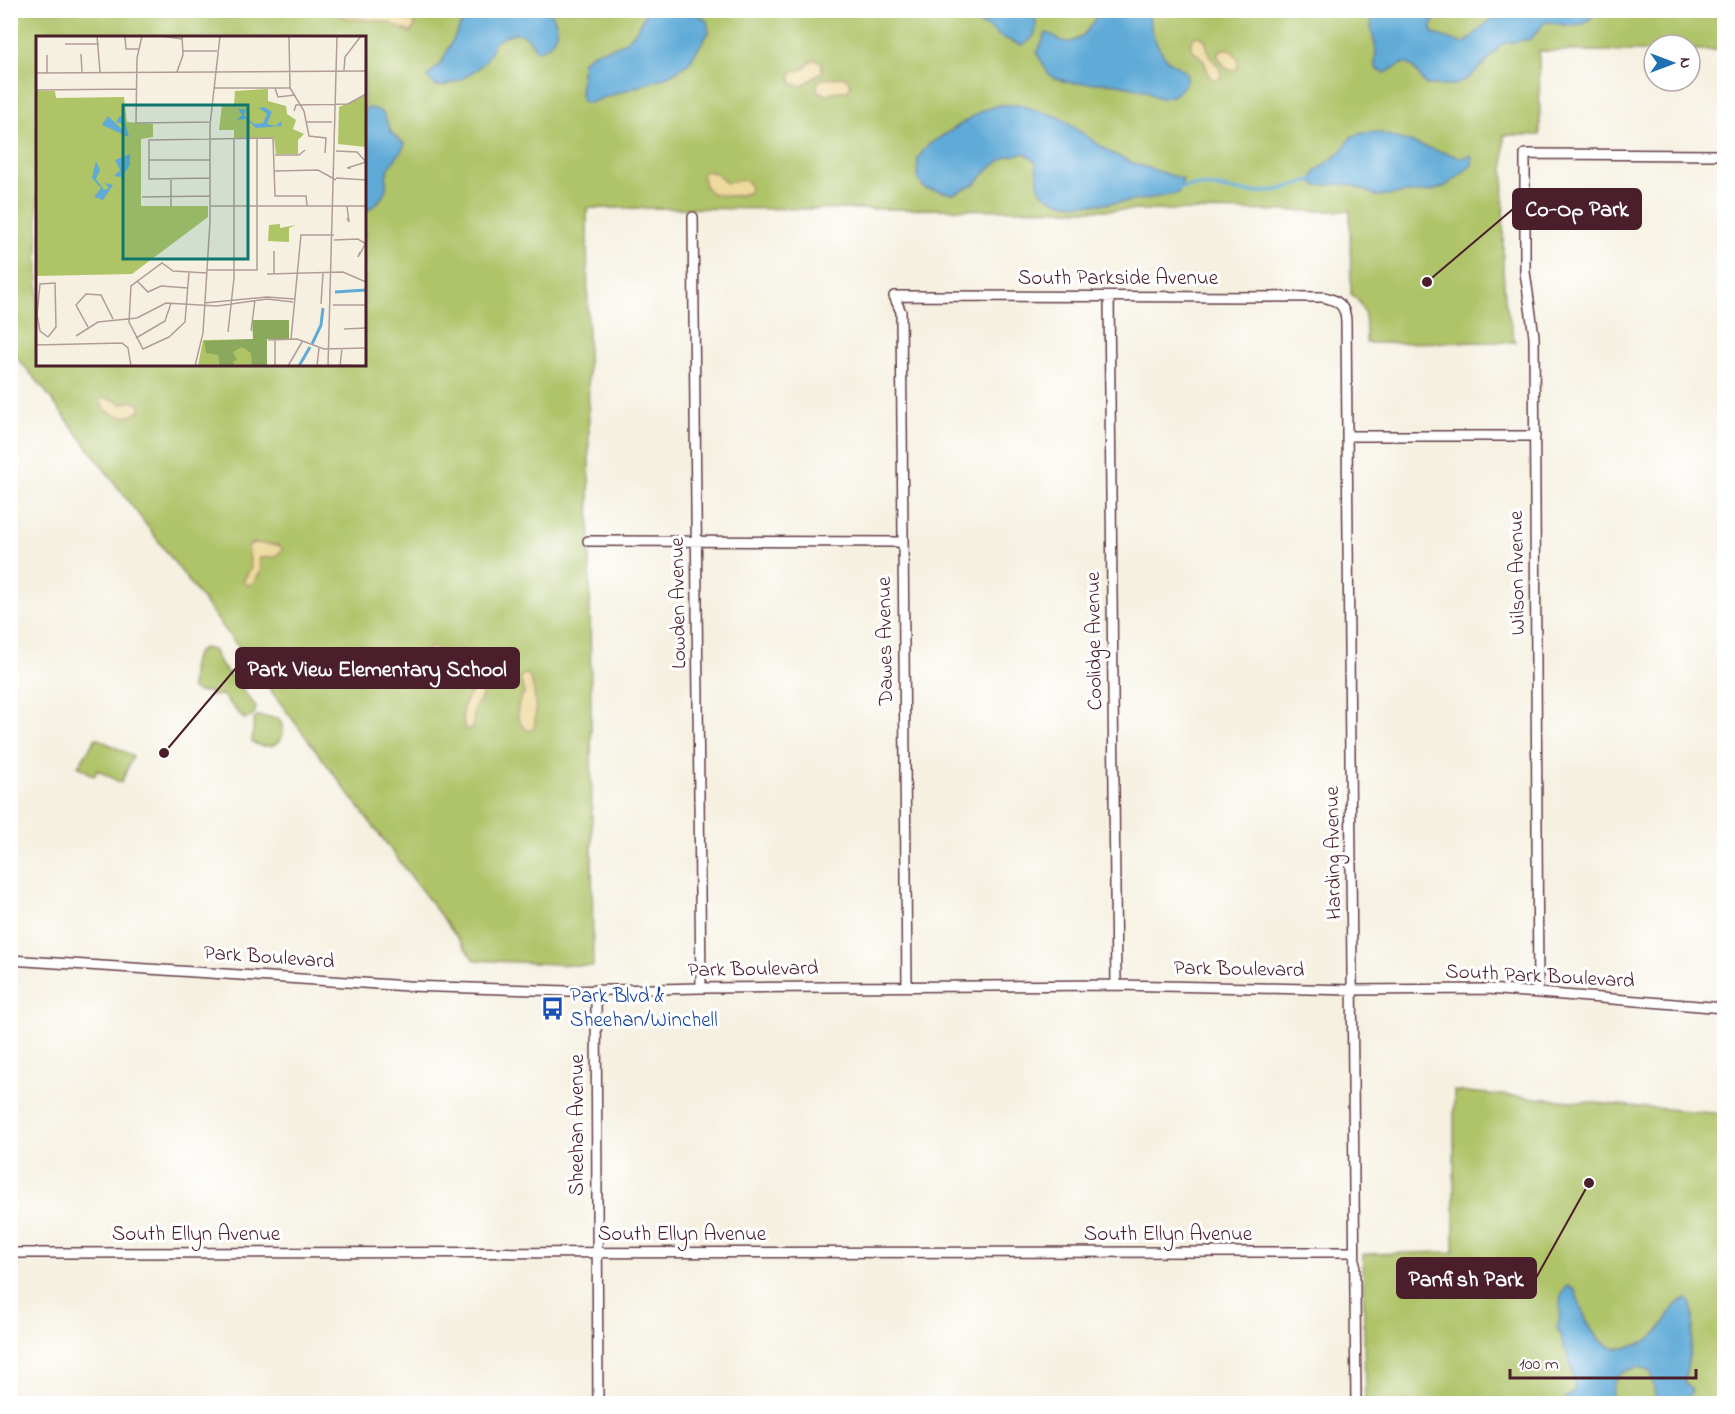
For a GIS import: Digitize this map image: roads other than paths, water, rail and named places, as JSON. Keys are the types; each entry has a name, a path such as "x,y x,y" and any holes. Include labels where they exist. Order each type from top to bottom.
{"street":[{"name":"Wilson Avenue","path":"1538,992 1534,336 1525,273 1525,154 1725,155"},
{"name":"Lowden Avenue","path":"693,217 701,988"},
{"name":"South Parkside Avenue","path":"894,296 1323,297 1340,304"},
{"name":"Dawes Avenue","path":"894,296 901,312 907,986"},
{"name":"Coolidge Avenue","path":"1109,297 1116,985"},
{"name":"Harding Avenue","path":"1340,304 1346,314 1348,436 1356,1404"},
{"path":"1348,436 1535,436"},
{"path":"588,541 903,542"},
{"name":"Park Boulevard","path":"10,960 408,986 596,991 1116,985 1353,990"},
{"name":"South Park Boulevard","path":"1353,990 1488,989 1725,1008"},
{"name":"Sheehan Avenue","path":"596,991 598,1404"},
{"name":"South Ellyn Avenue","path":"10,1252 1354,1252"}],"water":[{"path":"468,11 550,11 556,22 557,30 552,41 544,49 539,50 536,50 522,34 506,36 493,44 486,60 471,73 453,83 436,86 427,77 441,63"},
{"path":"646,11 692,11 707,21 709,32 688,64 668,76 589,103 582,101 580,94 583,61 595,53 628,40 639,27"},
{"path":"943,11 1033,11 1036,31 1031,39 1021,45 1001,37 988,27"},
{"path":"1099,11 1149,11 1157,44 1169,61 1186,72 1184,86 1171,96 1159,98 1147,91 1122,85 1068,82 1049,75 1037,53 1046,33 1059,40 1073,41 1084,34"},
{"path":"1373,11 1439,11 1432,25 1432,33 1464,44 1491,19 1504,17 1512,11 1596,11 1585,23 1573,26 1545,22 1531,39 1502,44 1467,79 1455,85 1426,85 1412,66 1404,63 1385,73 1377,70 1371,27"},
{"path":"1000,105 1020,105 1059,117 1111,153 1133,163 1183,179 1179,193 1108,204 1069,203 1054,200 1041,190 1037,178 1036,162 1025,153 1006,157 989,169 975,184 953,194 924,188 917,177 918,158 928,145 983,110"},
{"path":"366,109 380,111 392,133 405,144 388,169 383,196 366,212"},
{"path":"1377,132 1462,158 1470,155 1472,165 1446,186 1432,191 1377,196 1352,185 1317,186 1312,180 1316,171 1341,152 1351,137"},
{"path":"1567,1286 1575,1290 1594,1333 1610,1346 1621,1348 1638,1345 1652,1337 1659,1331 1675,1306 1688,1299 1692,1307 1693,1328 1685,1383 1692,1393 1680,1403 1660,1403 1655,1396 1650,1371 1638,1367 1624,1372 1616,1379 1612,1389 1612,1403 1560,1403 1575,1390 1571,1365 1557,1327 1561,1295"}],"waterway":[{"path":"1181,188 1205,186 1264,192 1312,180"}],"place":[{"name":"Co-Op Park","path":"1427,282"},
{"name":"Park View Elementary School","path":"164,753"},
{"name":"Park Blvd & Sheehan/Winchell","path":"552,1009"},
{"name":"Panfish Park","path":"1589,1183"}]}
